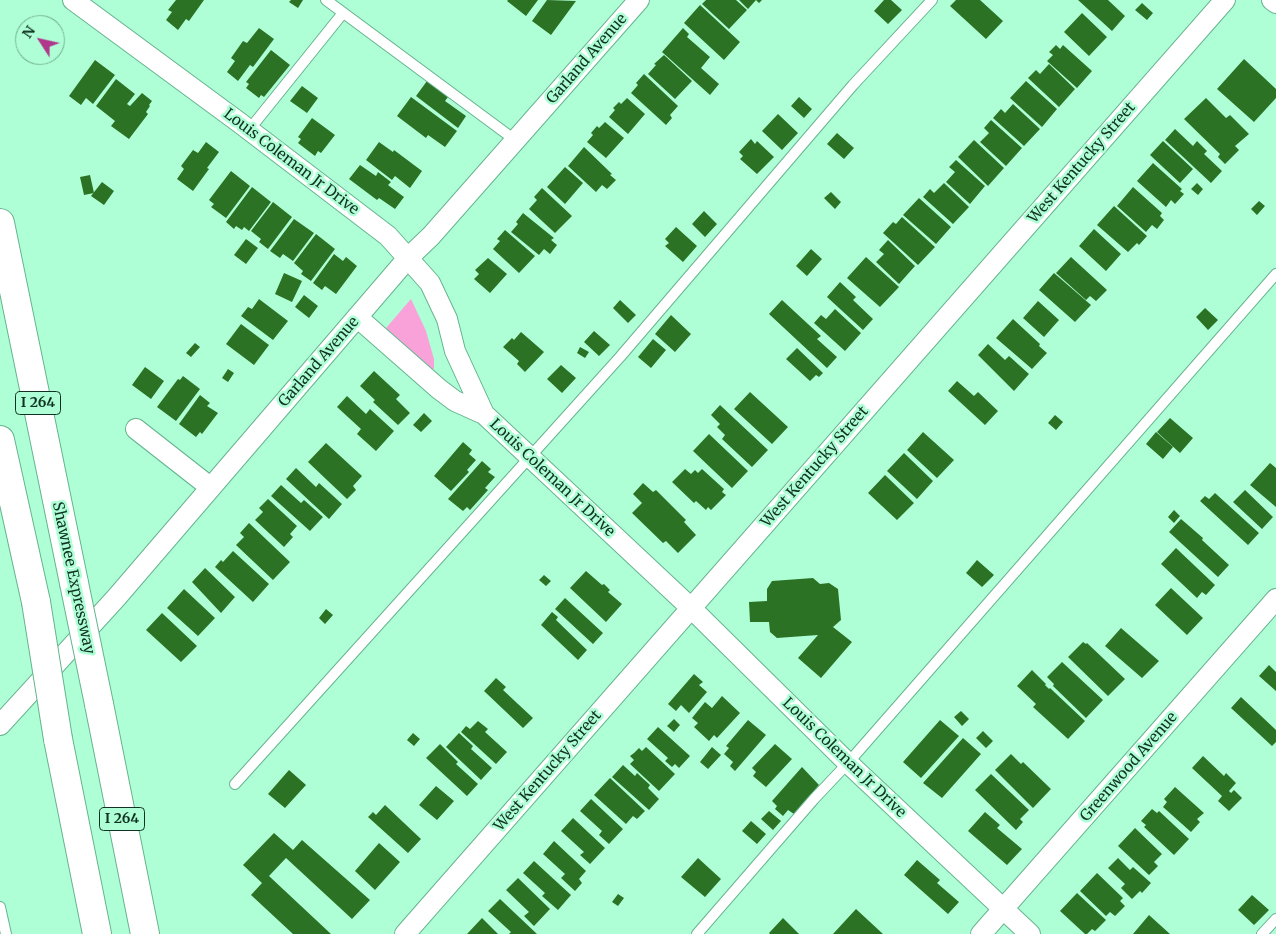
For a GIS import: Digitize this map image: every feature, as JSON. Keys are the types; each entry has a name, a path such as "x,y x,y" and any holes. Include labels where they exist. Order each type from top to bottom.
{"highway":[{"name":"Shawnee Expressway","path":"0,223 145,934"},
{"path":"0,440 36,602 58,739 97,934"}],"street":[{"name":"Louis Coleman Jr Drive","path":"73,0 388,236 430,283 447,320 455,351 484,414 691,608 848,763 1030,934"},
{"name":"Garland Avenue","path":"0,725 116,598 408,258 432,236 639,0"},
{"name":"West Kentucky Street","path":"405,934 1225,0"},
{"path":"1272,0 1276,3"},
{"path":"357,317 439,389 455,401 484,414"},
{"path":"136,429 210,487"},
{"name":"Greenwood Avenue","path":"981,934 1276,599"}],"lane":[{"path":"326,0 516,140"},
{"path":"235,784 529,458 705,259 853,85 932,0"},
{"path":"249,130 344,13"},
{"path":"697,934 1276,274"},
{"path":"0,907 6,934"},
{"path":"1262,934 1276,918"}],"shaded area":[{"path":"411,299 426,331 434,359 434,369 428,368 386,328"}],"building":[{"path":"176,0 204,0 189,21 186,19 178,30 166,20 172,12 168,10"},
{"path":"291,0 303,0 298,8 289,2"},
{"path":"508,0 538,0 526,16"},
{"path":"547,0 576,1 551,35 532,21"},
{"path":"706,0 736,0 747,10 729,29 702,4"},
{"path":"739,0 756,0 748,9"},
{"path":"884,0 891,0 902,10 888,24 874,11"},
{"path":"956,0 980,0 1003,21 986,39 950,6"},
{"path":"1078,0 1108,0 1125,16 1112,31"},
{"path":"1142,3 1153,13 1147,20 1135,10"},
{"path":"700,5 740,42 724,60 684,23"},
{"path":"1082,13 1107,37 1089,56 1064,32"},
{"path":"259,28 274,39 253,67 250,65 238,81 227,72 235,61 231,58 243,41 247,43"},
{"path":"683,28 689,34 687,37 710,57 701,68 719,84 710,95 662,52"},
{"path":"1056,45 1060,49 1063,45 1092,71 1077,88 1047,61 1053,55 1049,52"},
{"path":"271,50 290,65 264,97 261,95 259,98 246,88 249,84 246,82"},
{"path":"664,55 692,81 675,99 648,74 656,65 654,64"},
{"path":"1244,59 1276,89 1276,98 1254,122 1217,89"},
{"path":"95,60 115,75 93,104 86,98 81,105 69,96"},
{"path":"1049,64 1075,89 1059,107 1028,78 1036,70 1040,74"},
{"path":"644,74 678,106 670,115 672,118 666,125 631,93 638,85 636,83"},
{"path":"116,79 135,94 127,104 130,106 142,93 152,101 146,112 148,114 129,139 111,126 115,121 96,106"},
{"path":"427,81 448,97 445,101 466,116 458,128 416,96"},
{"path":"1026,81 1057,109 1042,127 1010,98"},
{"path":"302,86 318,98 307,113 290,101"},
{"path":"411,97 457,131 445,147 428,135 426,138 397,116"},
{"path":"799,97 812,109 804,118 791,106"},
{"path":"627,98 645,114 628,134 609,117 615,110 613,108"},
{"path":"1206,98 1226,118 1230,115 1249,134 1235,146 1239,150 1225,164 1218,157 1220,154 1184,119"},
{"path":"1013,104 1040,129 1024,146 993,118 1001,109 1005,113"},
{"path":"778,114 798,133 782,150 762,131"},
{"path":"312,118 335,135 321,153 318,151 315,156 298,143 301,139 298,137"},
{"path":"991,120 1022,148 1006,166 980,142 989,133 984,128"},
{"path":"605,122 624,138 606,158 587,142 597,126 599,128"},
{"path":"1175,129 1193,146 1197,141 1207,151 1204,154 1222,171 1211,183 1165,140"},
{"path":"837,133 854,148 844,159 827,144"},
{"path":"751,139 755,144 757,141 774,157 757,174 740,159 743,156 739,152"},
{"path":"974,140 1004,168 988,186 958,157"},
{"path":"1163,141 1193,169 1180,183 1150,155"},
{"path":"206,142 219,152 193,191 177,179 184,169 181,166 193,150 198,153"},
{"path":"379,142 393,152 394,150 422,171 410,188 395,176 392,180 366,160"},
{"path":"584,147 616,180 607,189 602,185 596,192 568,166"},
{"path":"956,160 985,186 970,204 946,182 955,172 949,167"},
{"path":"1153,163 1182,189 1180,191 1184,194 1175,204 1171,200 1166,207 1137,181"},
{"path":"360,165 376,176 378,172 391,182 388,185 404,197 395,209 379,198 377,200 349,179"},
{"path":"565,167 583,183 565,204 547,187"},
{"path":"231,171 250,186 226,218 211,207 214,204 209,200"},
{"path":"90,175 94,193 84,195 80,177"},
{"path":"102,182 114,191 104,205 91,196"},
{"path":"944,183 969,207 953,224 923,197 930,189 934,193"},
{"path":"1197,183 1203,189 1198,195 1191,189"},
{"path":"252,187 271,202 249,231 244,227 242,230 236,226 234,229 226,222"},
{"path":"1133,187 1162,213 1160,216 1164,220 1157,229 1152,225 1146,232 1117,206"},
{"path":"542,188 572,216 555,233 529,209 537,200 534,197"},
{"path":"831,192 841,202 835,209 824,198"},
{"path":"919,198 951,227 936,244 903,215"},
{"path":"1259,201 1265,206 1257,215 1251,209"},
{"path":"273,202 292,217 268,249 259,242 261,239 251,231"},
{"path":"1114,206 1147,236 1139,245 1137,243 1128,252 1097,225"},
{"path":"704,211 717,224 705,237 692,224"},
{"path":"523,213 554,238 551,240 557,245 550,254 544,249 539,255 511,232 518,224 516,222"},
{"path":"902,217 935,247 918,265 883,233 893,222 896,224"},
{"path":"294,219 314,233 293,261 283,254 280,258 270,251"},
{"path":"676,227 697,246 683,262 665,246 669,243 665,239"},
{"path":"1094,229 1121,254 1106,271 1079,246"},
{"path":"505,230 535,256 519,273 493,249 500,241 497,239"},
{"path":"316,234 335,249 311,281 301,274 303,271 294,263"},
{"path":"246,239 258,248 246,264 234,255"},
{"path":"888,240 915,266 899,284 876,262 884,254 879,250"},
{"path":"811,249 822,259 807,276 796,266"},
{"path":"334,254 343,261 346,257 357,266 336,294 325,286 322,290 313,283"},
{"path":"866,257 899,287 880,307 847,278"},
{"path":"1071,257 1107,290 1096,301 1090,296 1086,300 1056,273"},
{"path":"488,258 507,274 490,293 474,279 479,274 475,270"},
{"path":"284,273 302,281 292,302 275,294"},
{"path":"1054,273 1091,305 1075,322 1039,290"},
{"path":"840,282 856,297 853,300 873,319 863,330 827,297"},
{"path":"304,295 318,306 309,318 295,307"},
{"path":"259,299 288,321 273,340 241,316 248,307 252,309"},
{"path":"620,300 636,315 628,323 613,308"},
{"path":"782,300 821,336 817,339 837,357 827,368 769,314"},
{"path":"1038,301 1059,320 1044,337 1023,318"},
{"path":"1205,308 1218,320 1208,330 1196,317"},
{"path":"835,309 861,333 845,351 814,323 821,315 826,319"},
{"path":"671,315 691,334 675,352 655,334"},
{"path":"1013,319 1047,353 1032,369 996,338"},
{"path":"241,324 269,345 254,365 226,344"},
{"path":"594,331 610,345 599,356 584,342"},
{"path":"521,332 544,352 525,372 517,364 519,361 503,347 512,338 514,340"},
{"path":"653,339 666,350 651,368 638,357"},
{"path":"195,343 200,347 191,357 186,353"},
{"path":"988,344 1005,360 1009,356 1029,374 1014,391 978,355"},
{"path":"580,347 589,352 585,358 577,353"},
{"path":"797,348 823,373 819,377 816,375 810,381 786,359"},
{"path":"561,365 576,378 562,393 547,379"},
{"path":"145,367 164,381 151,399 132,385"},
{"path":"228,369 234,373 228,382 222,378"},
{"path":"374,371 400,395 396,399 410,413 398,425 373,402 375,400 360,386"},
{"path":"183,376 200,389 176,421 157,407 178,379 180,380"},
{"path":"957,381 974,396 978,392 998,411 985,425 948,391"},
{"path":"750,392 788,427 772,444 734,409"},
{"path":"200,395 210,403 207,406 218,413 202,434 200,432 196,437 179,424"},
{"path":"347,396 366,414 370,409 394,431 376,451 357,434 361,429 337,407"},
{"path":"720,405 768,450 752,467 722,439 725,435 717,427 720,424 711,415"},
{"path":"424,413 432,421 421,432 413,425"},
{"path":"1055,415 1063,422 1056,430 1048,423"},
{"path":"1170,418 1193,438 1180,453 1157,432"},
{"path":"923,432 954,460 937,478 907,450"},
{"path":"1156,432 1173,447 1163,459 1146,444"},
{"path":"709,434 748,471 732,488 693,451"},
{"path":"463,442 472,450 469,454 476,460 467,470 469,472 451,491 434,476"},
{"path":"326,443 362,476 353,486 356,490 347,499 308,462"},
{"path":"904,453 933,481 917,499 887,471"},
{"path":"482,461 491,469 488,472 495,477 485,488 488,490 470,510 467,507 463,511 448,499"},
{"path":"1270,463 1276,468 1276,507 1250,485"},
{"path":"296,468 316,487 319,483 342,504 329,519 286,479"},
{"path":"685,469 691,474 695,470 698,473 702,469 724,489 722,492 726,495 711,510 708,507 706,510 696,501 694,503 672,482"},
{"path":"885,475 914,503 897,520 868,493"},
{"path":"643,483 653,492 656,490 686,520 684,522 696,535 678,553 666,541 663,543 632,513 642,503 633,494"},
{"path":"281,485 301,503 304,500 323,517 310,531 271,496"},
{"path":"1245,490 1273,517 1262,529 1233,502"},
{"path":"1215,493 1259,533 1248,545 1200,501 1205,496 1209,499"},
{"path":"268,499 297,526 290,534 293,537 284,547 255,520 263,512 259,508"},
{"path":"1174,510 1180,516 1174,523 1168,517"},
{"path":"1181,519 1203,538 1202,540 1229,565 1218,577 1169,532"},
{"path":"249,523 290,562 273,580 236,545 244,537 240,533"},
{"path":"1176,548 1215,585 1206,595 1202,592 1197,598 1161,564"},
{"path":"233,551 269,584 253,602 215,567 221,560 223,562"},
{"path":"977,560 994,575 982,587 966,573"},
{"path":"205,568 235,597 221,613 192,582"},
{"path":"586,571 602,585 604,584 610,590 608,592 622,604 606,622 570,588"},
{"path":"544,575 551,581 546,586 539,580"},
{"path":"813,578 820,584 829,583 838,589 841,620 833,627 852,642 821,678 798,658 818,635 777,638 770,632 769,622 750,622 749,602 767,601 767,589 772,581"},
{"path":"1171,588 1203,618 1187,635 1155,605"},
{"path":"184,589 215,618 198,636 167,608"},
{"path":"565,598 603,633 593,644 555,609"},
{"path":"326,609 333,615 325,624 319,618"},
{"path":"552,612 558,617 556,620 587,650 578,660 541,625"},
{"path":"162,613 197,646 181,662 146,630"},
{"path":"1121,628 1159,661 1142,678 1105,646"},
{"path":"1083,642 1087,643 1125,679 1108,696 1068,657"},
{"path":"1062,662 1103,700 1086,718 1053,686 1054,684 1047,677"},
{"path":"1269,665 1276,672 1276,691 1259,676"},
{"path":"1032,670 1049,689 1085,721 1068,739 1033,707 1036,704 1017,686"},
{"path":"694,674 703,682 699,685 707,692 689,713 681,705 676,711 668,704"},
{"path":"496,678 506,687 503,690 533,718 523,728 484,691"},
{"path":"722,696 740,713 717,738 714,735 709,741 694,727 698,723 692,718 705,702 712,708"},
{"path":"1241,697 1276,730 1276,742 1272,746 1231,708"},
{"path":"961,711 969,719 962,726 954,717"},
{"path":"674,719 680,725 674,732 667,726"},
{"path":"748,720 766,735 735,771 730,766 733,762 724,754 729,748 726,746"},
{"path":"940,720 959,736 921,778 903,762"},
{"path":"478,721 488,729 485,732 507,752 496,764 461,732 466,726 470,729"},
{"path":"658,727 690,756 679,768 675,764 672,767 665,761 668,758 647,739"},
{"path":"983,731 993,741 986,748 976,738"},
{"path":"413,733 420,739 414,746 407,740"},
{"path":"459,733 473,746 471,749 492,768 481,780 446,747"},
{"path":"963,738 981,754 942,798 923,783"},
{"path":"440,744 458,762 456,764 478,784 467,796 426,758"},
{"path":"775,744 792,759 766,787 753,776 756,772 752,768"},
{"path":"646,747 675,774 659,791 630,764 634,760 630,756 639,748 642,751"},
{"path":"712,747 721,755 708,769 700,762"},
{"path":"1011,754 1021,764 1023,762 1051,789 1033,808 995,770"},
{"path":"1203,756 1224,776 1226,773 1236,783 1229,791 1231,793 1234,790 1242,798 1229,811 1218,801 1222,796 1192,768"},
{"path":"623,765 635,776 637,773 650,785 648,788 659,799 649,810 612,777"},
{"path":"802,767 819,785 794,814 788,810 783,816 775,809 777,806 772,801"},
{"path":"289,770 306,785 285,808 268,794"},
{"path":"991,774 1029,810 1020,819 1023,822 1016,830 975,790"},
{"path":"610,778 645,811 637,819 633,816 626,824 594,795"},
{"path":"436,786 454,801 437,820 419,805"},
{"path":"1175,787 1204,813 1197,819 1200,822 1191,832 1163,807 1167,802 1164,799"},
{"path":"591,799 623,829 609,844 599,835 602,831 580,811"},
{"path":"385,805 421,839 408,853 368,817 373,812 376,815"},
{"path":"1152,809 1157,813 1159,811 1189,839 1174,855 1144,827 1146,825 1141,821"},
{"path":"769,811 781,821 773,830 761,819"},
{"path":"985,812 1000,825 997,828 1022,849 1007,865 968,831"},
{"path":"573,818 605,848 590,864 580,855 584,852 561,831"},
{"path":"751,821 766,834 757,844 742,831"},
{"path":"1135,828 1162,854 1154,862 1158,866 1149,875 1118,846"},
{"path":"274,833 293,850 302,840 370,900 352,919 286,858 269,876 331,934 293,934 251,895 262,883 243,865"},
{"path":"554,841 586,871 579,879 582,883 575,891 561,878 565,874 543,854"},
{"path":"379,843 400,862 375,890 355,871"},
{"path":"698,858 721,879 705,897 681,877"},
{"path":"1118,858 1130,870 1133,867 1151,883 1142,893 1140,891 1132,899 1121,888 1125,884 1108,868"},
{"path":"917,860 940,880 937,883 959,902 948,914 904,875"},
{"path":"534,861 571,895 558,910 542,896 545,893 523,873"},
{"path":"1097,873 1123,898 1120,901 1125,906 1115,916 1110,912 1106,916 1080,891"},
{"path":"518,878 550,909 534,926 524,916 529,912 506,890"},
{"path":"1077,893 1106,920 1095,931 1092,929 1087,934 1060,911"},
{"path":"618,894 624,898 618,906 612,902"},
{"path":"1252,895 1269,910 1254,925 1238,910"},
{"path":"500,899 537,934 509,934 511,932 488,911"},
{"path":"856,909 883,934 833,934"},
{"path":"1149,915 1170,934 1133,934"},
{"path":"482,918 498,934 467,934"},
{"path":"783,918 799,934 769,933"}]}
